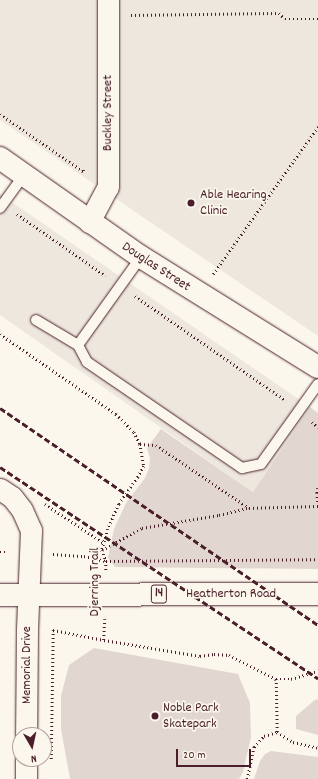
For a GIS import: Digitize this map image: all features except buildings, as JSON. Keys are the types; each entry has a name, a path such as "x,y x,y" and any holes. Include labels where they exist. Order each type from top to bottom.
{"main road":[{"name":"Douglas Street","path":"0,158 88,222 141,257 318,367"},
{"name":"Heatherton Road","path":"0,595 318,594"}],"street":[{"name":"Buckley Street","path":"88,222 108,187 108,8"},
{"name":"Memorial Drive","path":"0,489 12,497 26,517 30,530 26,727"},
{"path":"26,767 26,779"}],"lane":[{"path":"1,206 24,175"},
{"path":"78,344 141,257"},
{"path":"36,320 78,344 87,362 242,468 261,464 318,384"}],"path":[{"path":"108,8 279,13 285,19 318,19"},
{"path":"0,114 83,171 84,163"},
{"path":"199,294 318,127"},
{"path":"1,206 120,286 299,410"},
{"name":"Djerring Trail","path":"0,334 116,414 134,432 140,444 144,466 138,478 119,504 110,523 102,550 106,561 104,640"},
{"path":"140,444 156,445 249,508"},
{"path":"318,488 316,493 318,502"},
{"path":"39,500 104,543"},
{"path":"102,550 142,528 219,516 249,508 318,506"},
{"path":"0,552 84,556 106,561 318,559"},
{"path":"52,727 53,630 200,656 214,654 229,655 276,679 291,679 318,670"},
{"path":"276,679 277,732"},
{"path":"247,779 254,747 264,736 277,732 293,742 318,748"}],"shaded area":[{"path":"0,0 318,0 318,336 0,120"},
{"path":"0,194 310,407 253,492 0,315"},
{"path":"310,407 318,413 318,569 115,567 108,558 114,529 126,503 145,478 149,468 150,458 147,448 161,429 253,492"},
{"name":"Noble Park Skatepark","path":"94,648 238,674 250,703 251,737 243,772 239,779 70,779 61,729 61,696 69,665"},
{"path":"316,699 318,700 318,735 296,729 296,716"},
{"path":"271,751 318,757 318,779 254,779 260,761 265,754"}],"railway":[{"path":"0,408 318,625"},
{"path":"0,467 318,678"}],"place":[{"name":"Able Hearing Clinic","path":"191,203"},
{"name":"Noble Park Skatepark","path":"155,716"}]}
